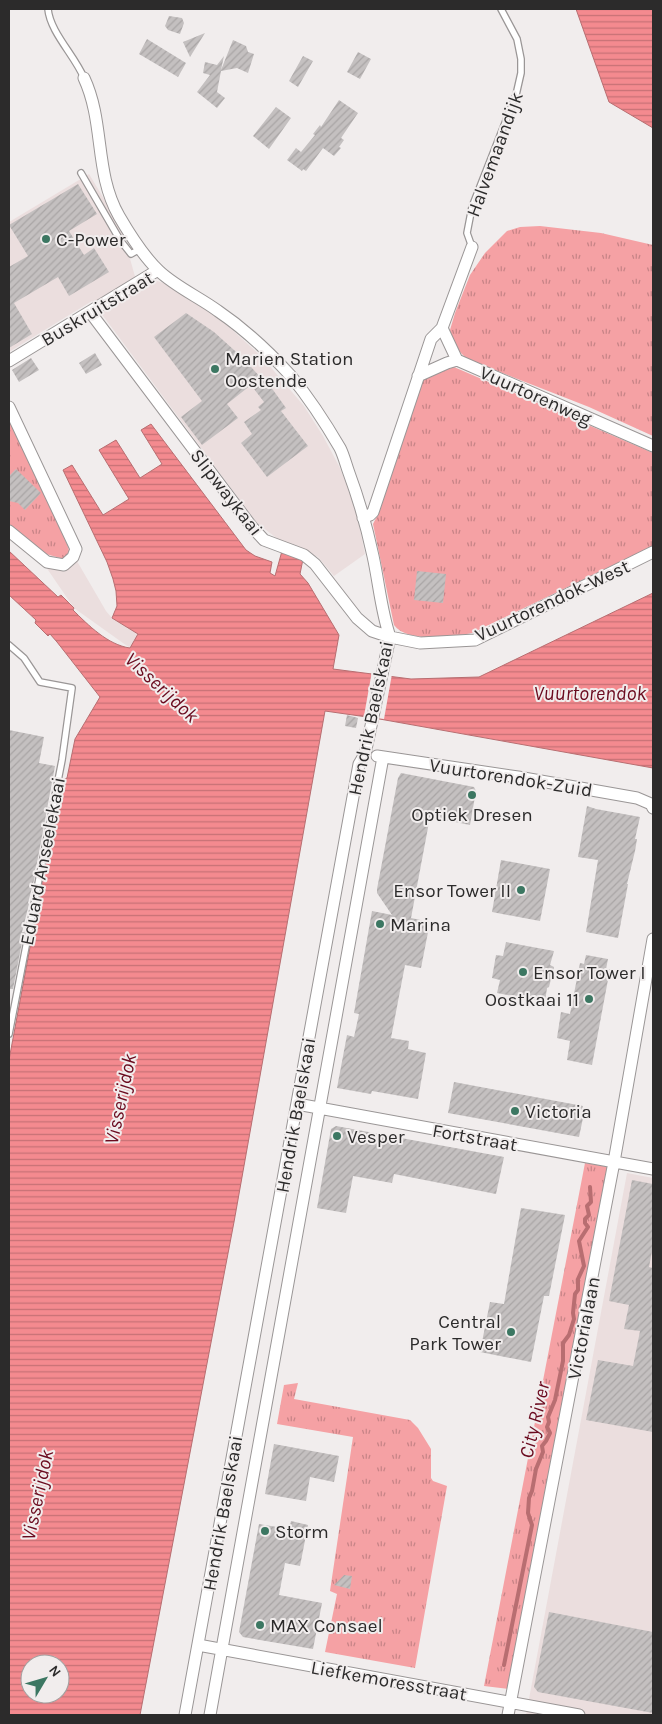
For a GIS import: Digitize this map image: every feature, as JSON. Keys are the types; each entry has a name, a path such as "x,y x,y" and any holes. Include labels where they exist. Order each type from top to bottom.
{"street":[{"path":"84,78 95,110 103,173 108,193 119,216 140,249 158,270"},
{"name":"Halvemaandijk","path":"363,518 373,512 431,339 442,328 472,246"},
{"name":"Buskruitstraat","path":"9,361 158,270 220,312 268,352 291,377 310,402 340,450 360,501 363,518"},
{"name":"Slipwaykaai","path":"90,312 252,527 264,540 304,555 316,564 357,618 372,631 390,637"},
{"path":"442,328 457,360"},
{"name":"Vuurtorenweg","path":"418,376 457,360 653,446"},
{"path":"9,406 76,549 73,557 64,565 47,562 9,531"},
{"name":"Hendrik Baelskaai","path":"185,1715 358,764 365,754 390,637 385,622 374,557 363,518"},
{"name":"Vuurtorendok-West","path":"390,637 420,643 475,640 653,552"},
{"name":"Vuurtorendok-Zuid","path":"365,754 518,777 637,798 651,804 653,808"},
{"name":"Hendrik Baelskaai","path":"210,1715 383,757"},
{"name":"Victorialaan","path":"508,1715 614,1162 653,939"},
{"name":"Fortstraat","path":"297,1104 653,1169"},
{"name":"Liefkemoresstraat","path":"198,1645 579,1715"}],"lane":[{"path":"48,9 53,25 84,78"},
{"name":"Halvemaandijk","path":"472,246 467,233 472,207 516,95 521,73 521,60 517,39 501,9"},
{"path":"81,172 120,240 131,254 140,249"},
{"name":"Eduard Anseelekaai","path":"9,646 24,658 40,682 72,688 62,760 9,1034"}],"shaded area":[{"path":"89,174 121,227 138,287 154,280 167,284 217,316 262,357 304,406 323,436 349,490 357,514 365,554 334,576 318,557 283,543 257,523 92,301 9,352 9,222"},
{"path":"9,418 67,544 106,611 112,618 138,634 130,648 74,608 35,551 9,526"},
{"path":"627,1173 653,1178 653,1715 526,1715"}],"green space":[{"path":"540,226 601,233 653,245 653,436 589,407 467,359 453,345 450,330 455,313 470,275 485,253 507,231 520,227"},
{"path":"454,367 653,453 653,546 472,633 442,637 419,636 400,631 394,625 373,524 379,512 422,379"},
{"path":"9,418 67,544 70,554 64,559 39,552 9,524"},
{"path":"585,1163 609,1167 509,1689 484,1686"},
{"path":"298,1383 294,1399 410,1420 418,1428 431,1449 431,1478 433,1481 447,1486 415,1668 325,1652 337,1594 330,1591 353,1437 277,1424 284,1385"}],"water":[{"path":"576,9 653,9 653,128 609,102"},
{"path":"151,424 246,550 255,556 272,562 270,573 275,576 282,551 303,559 300,574 308,583 339,635 333,669 411,679 479,677 653,593 653,768 325,711 234,1222 140,1715 9,1715 9,1060 61,781 67,778 75,739 100,697 50,634 48,636 35,623 36,620 9,595 9,551 58,597 61,595 74,608 73,610 99,634 114,643 130,648 138,634 112,618 117,606 113,579 107,562 63,470 72,465 103,515 129,499 99,450 116,440 140,478 162,464 141,430"}],"pier":[{"path":"372,671 392,674 384,719 364,716"}],"building":[{"path":"169,16 182,18 184,23 180,34 168,30 165,26"},
{"path":"205,33 190,57 183,42"},
{"path":"147,39 186,63 178,77 139,54"},
{"path":"233,40 246,46 248,52 254,54 248,73 237,68 221,71 217,92 225,98 217,108 197,92 210,75 203,73 205,62 217,65 224,56 221,70"},
{"path":"358,52 371,59 360,79 347,72"},
{"path":"303,56 313,61 298,87 289,81"},
{"path":"339,100 358,113 341,138 344,140 339,147 341,148 334,156 323,148 306,171 303,169 302,171 287,160 296,148 301,152"},
{"path":"276,107 291,118 269,149 253,136"},
{"name":"C-Power","path":"78,184 97,214 69,231 84,255 94,248 109,272 69,296 58,277 14,303 32,334 9,348 9,267 28,256 9,225"},
{"path":"186,313 214,332 244,359 261,378 263,376 286,408 281,411 308,446 267,477 241,443 252,434 244,422 261,410 258,407 264,402 251,385 227,404 238,418 202,445 181,417 202,401 154,337"},
{"path":"95,353 102,365 86,374 79,363"},
{"path":"31,358 39,370 19,382 12,370"},
{"path":"16,469 41,493 25,510 18,503 9,501 9,476"},
{"path":"417,571 446,574 443,603 414,600"},
{"path":"347,715 358,718 356,728 345,726"},
{"path":"9,730 44,737 39,763 55,766 33,876 35,876 22,932 24,932 13,989 9,989"},
{"path":"401,773 474,787 476,791 470,825 430,817 411,918 430,922 421,968 405,965 391,1038 409,1041 408,1049 426,1053 418,1099 372,1091 371,1094 337,1088 347,1035 354,1037 359,1014 354,1013 372,911 392,915 377,893 377,889 398,778"},
{"path":"587,806 640,817 618,938 586,932 598,860 578,857"},
{"name":"Ensor Tower II","path":"501,860 550,869 540,921 492,912"},
{"name":"Ensor Tower I","path":"506,942 554,951 550,965 554,967 549,987 547,988 545,1002 497,993 500,980 492,978 496,955 503,956"},
{"name":"Oostkaai 11","path":"586,955 608,959 606,969 610,969 592,1065 567,1060 570,1041 557,1038 561,1012 570,1014 580,963 584,964"},
{"name":"Victoria","path":"454,1082 583,1106 581,1117 583,1118 579,1137 448,1113"},
{"path":"336,1126 504,1157 496,1194 394,1174 392,1183 353,1176 346,1213 317,1208 331,1129"},
{"path":"632,1180 653,1184 653,1246 649,1267 653,1268 653,1432 586,1420 598,1360 633,1366 640,1331 624,1329 629,1305 609,1301"},
{"path":"521,1208 565,1215 549,1296 544,1296 531,1362 480,1352 490,1302 504,1304"},
{"path":"274,1444 339,1456 334,1482 310,1477 306,1501 265,1494"},
{"path":"291,1521 308,1525 300,1566 285,1563 279,1595 322,1603 313,1649 243,1637 239,1632 259,1524 289,1529"},
{"path":"344,1575 352,1576 350,1589 334,1585"},
{"path":"549,1612 653,1632 653,1713 538,1692 534,1687"}],"waterway":[{"name":"City River","path":"504,1665 532,1525 528,1513 529,1498 536,1469 543,1452 542,1446 550,1433 547,1427 548,1417 555,1400 563,1361 563,1343 569,1335 574,1319 575,1294 578,1290 578,1279 584,1266 579,1241 588,1227 585,1219 589,1215 587,1206 591,1202 590,1187"}],"place":[{"name":"C-Power","path":"46,239"},
{"name":"Marien Station Oostende","path":"215,369"},
{"name":"Optiek Dresen","path":"472,795"},
{"name":"Ensor Tower II","path":"521,890"},
{"name":"Marina","path":"380,924"},
{"name":"Ensor Tower I","path":"523,972"},
{"name":"Oostkaai 11","path":"589,999"},
{"name":"Victoria","path":"515,1111"},
{"name":"Vesper","path":"337,1136"},
{"name":"Central Park Tower","path":"511,1332"},
{"name":"Storm","path":"265,1531"},
{"name":"MAX Consael","path":"260,1625"}],"water label":[{"name":"Visserijdok","path":"162,687"},
{"name":"Vuurtorendok","path":"590,693"},
{"name":"Visserijdok","path":"120,1099"},
{"name":"Visserijdok","path":"37,1495"}]}
